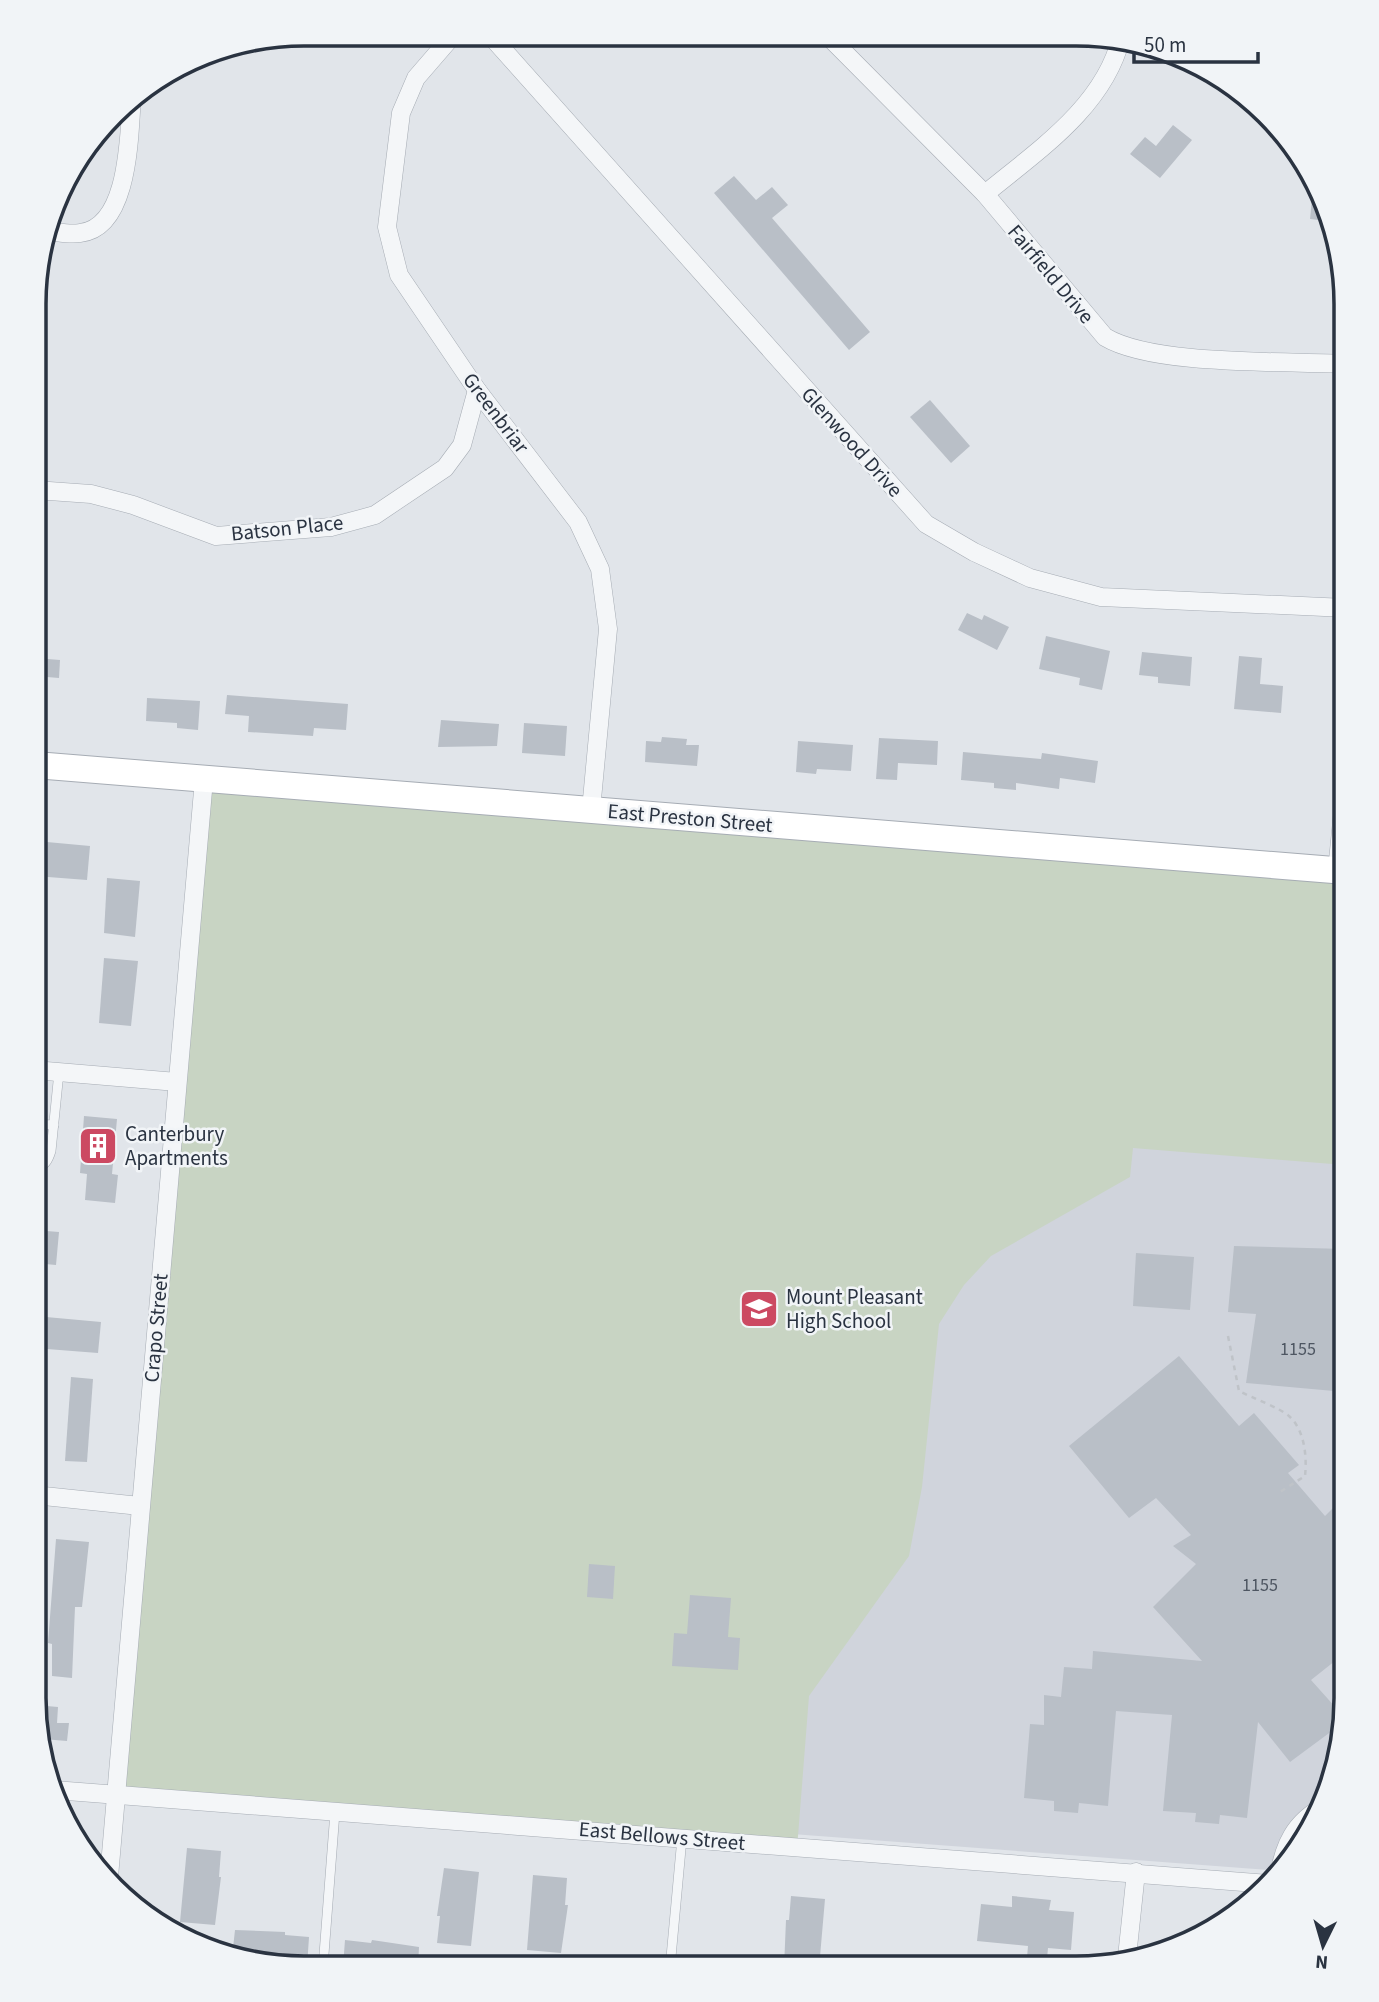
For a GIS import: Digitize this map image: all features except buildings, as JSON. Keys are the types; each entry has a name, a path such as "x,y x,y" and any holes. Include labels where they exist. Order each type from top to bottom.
{"street":[{"name":"Greenbriar","path":"444,46 416,78 401,113 394,150 387,227 399,275 477,390 578,522 600,569 608,629 591,810"},
{"name":"Glenwood Drive","path":"500,46 926,524 974,552 1030,578 1101,597 1334,607"},
{"name":"Fairfield Drive","path":"838,46 985,194 1082,313 1105,337 1120,346 1158,355 1334,363"},
{"path":"985,194 1063,130 1109,75 1117,49"},
{"path":"55,232 82,234 105,219 118,203 130,112"},
{"name":"Batson Place","path":"46,492 91,494 133,505 216,536 331,527 374,515 446,468 462,445 477,390"},
{"name":"East Preston Street","path":"46,766 1334,870"},
{"name":"Crapo Street","path":"110,1870 204,779"},
{"path":"46,1071 177,1082"},
{"path":"46,1496 140,1506"},
{"name":"East Bellows Street","path":"62,1791 1256,1883"},
{"path":"1128,1952 1136,1872"}],"lane":[{"path":"46,1162 54,1125 59,1072"},
{"path":"46,1125 54,1125"},
{"path":"1279,1858 1281,1845 1291,1828 1308,1810"},
{"path":"324,1956 335,1812"},
{"path":"671,1956 681,1838"}],"path":[{"path":"1228,1336 1239,1391 1290,1417 1301,1437 1307,1459 1305,1476 1280,1492"}],"shaded area":[{"path":"1334,909 1333,1716 1329,1749 1314,1797 1299,1828 1269,1870 134,1784"}],"green space":[{"name":"Mount Pleasant High School","path":"204,779 1334,870 1334,1164 1133,1148 1130,1177 991,1256 964,1285 939,1324 922,1487 909,1556 809,1696 797,1849 115,1795"}],"place":[{"name":"Canterbury Apartments","path":"98,1146"},
{"name":"Mount Pleasant High School","path":"759,1309"}]}
